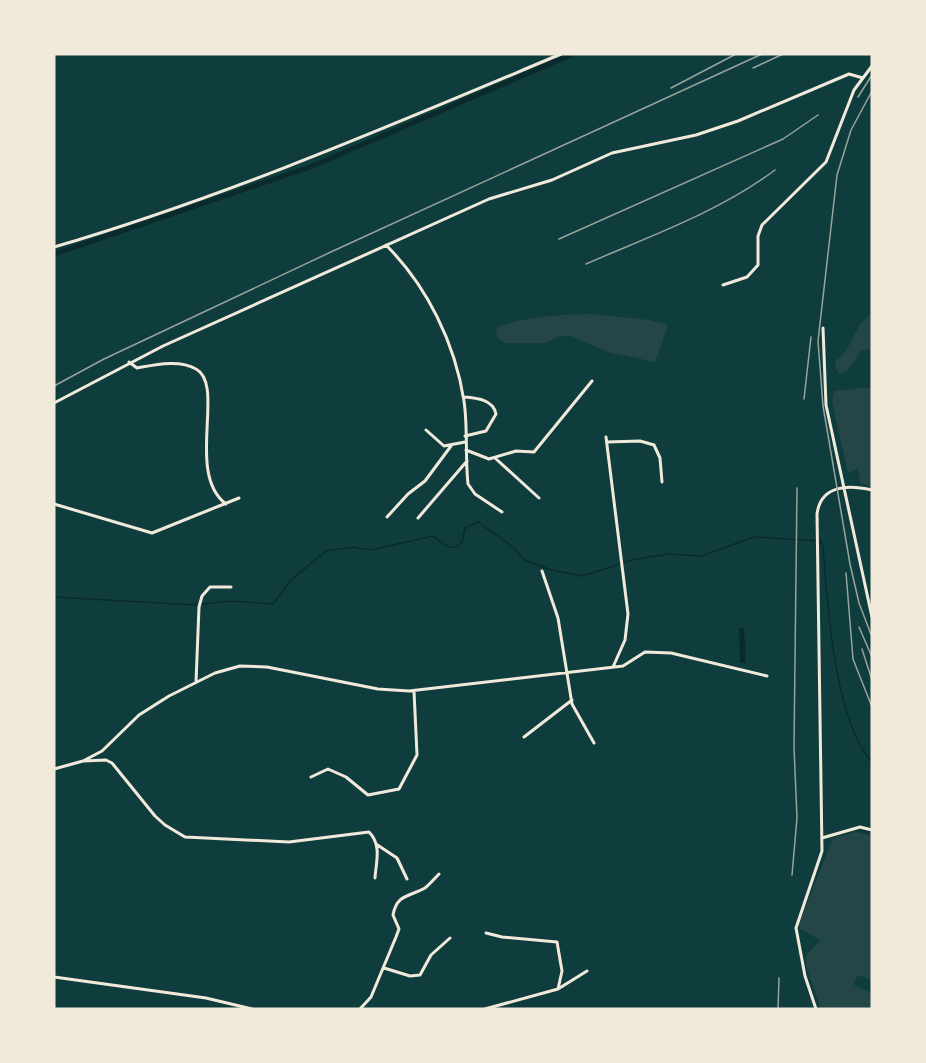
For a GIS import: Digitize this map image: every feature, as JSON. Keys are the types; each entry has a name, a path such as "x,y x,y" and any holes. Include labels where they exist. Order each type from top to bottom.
{"street":[{"path":"54,246 303,162 561,54"},
{"path":"723,285 747,277 758,265 758,236 762,225 826,162 846,108 872,66"},
{"path":"54,403 129,362 489,199 552,180 612,153 696,135 738,121 849,74 863,78"},
{"path":"386,245 409,269 432,305 455,364 463,397 466,461 470,489 502,512"},
{"path":"823,328 826,405 872,616"},
{"path":"129,362 136,368 159,364 190,367 202,374 208,402 209,482 215,495 226,504"},
{"path":"466,450 489,459 516,451 534,452 592,381"},
{"path":"463,397 485,401 495,409 496,414 486,431 465,436"},
{"path":"426,430 439,444 451,446 465,442"},
{"path":"613,667 620,657 627,630 606,440 640,441 654,445 660,458 662,482"},
{"path":"387,517 408,494 425,481 451,446"},
{"path":"495,458 540,498"},
{"path":"418,518 466,461"},
{"path":"816,1009 805,976 796,928 818,865 822,838 817,514 820,501 829,492 843,487 872,490"},
{"path":"54,504 148,533 239,498"},
{"path":"542,571 558,618 572,700 594,743"},
{"path":"196,682 199,605 210,587 231,587"},
{"path":"83,761 111,744 139,715 196,682 240,666 267,667 378,689 414,691 613,667 629,664 635,656 645,652 671,652 767,676"},
{"path":"311,777 328,768 346,777 368,795 399,789 417,755 414,691"},
{"path":"524,737 572,700"},
{"path":"54,769 83,761 106,760 112,763 155,816 185,837 289,842 369,832 376,844 378,855 375,878"},
{"path":"822,838 860,827 872,830"},
{"path":"376,844 397,858 407,879"},
{"path":"360,1009 371,997 399,929 393,915 398,900 402,896 423,889 440,874"},
{"path":"486,933 502,937 557,942 562,971 558,989"},
{"path":"384,968 417,976 422,973 431,955 450,938"},
{"path":"485,1009 558,989 587,971"},
{"path":"54,977 206,998 252,1009"}],"shaded area":[{"path":"872,313 872,349 862,350 847,371 839,374 835,367 836,360 842,356 860,325"},
{"path":"592,314 649,320 668,325 655,362 608,352 571,336 561,336 545,343 505,343 496,336 497,327 521,320"},
{"path":"872,387 872,487 860,483 858,468 848,473 832,401 834,391"},
{"path":"739,628 744,628 746,663 740,663"},
{"path":"856,832 872,836 872,980 857,975 854,985 872,993 872,1009 821,1009 807,969 806,956 820,940 800,929 799,924 833,838"}],"waterway":[{"path":"54,254 310,167 573,54"},
{"path":"54,597 195,605 231,601 273,604 291,580 326,551 353,547 371,550 433,536 448,546 454,547 462,542 465,528 478,522 513,547 523,559 551,570 582,576 636,559 669,554 701,556 754,537 820,541 823,546 830,628 841,690 859,743 872,762"}],"railway":[{"path":"671,88 736,54"},
{"path":"54,386 104,359 333,251 762,54"},
{"path":"753,68 783,54"},
{"path":"858,97 872,75"},
{"path":"872,91 851,130 837,175 818,341 823,406 850,564 859,603 872,637"},
{"path":"559,239 783,139 818,115"},
{"path":"586,264 707,211 775,170"},
{"path":"804,399 811,337"},
{"path":"792,875 797,818 794,747 797,488"},
{"path":"846,573 853,659 872,707"},
{"path":"859,627 872,657"},
{"path":"862,649 872,680"},
{"path":"778,1009 779,978"}]}
